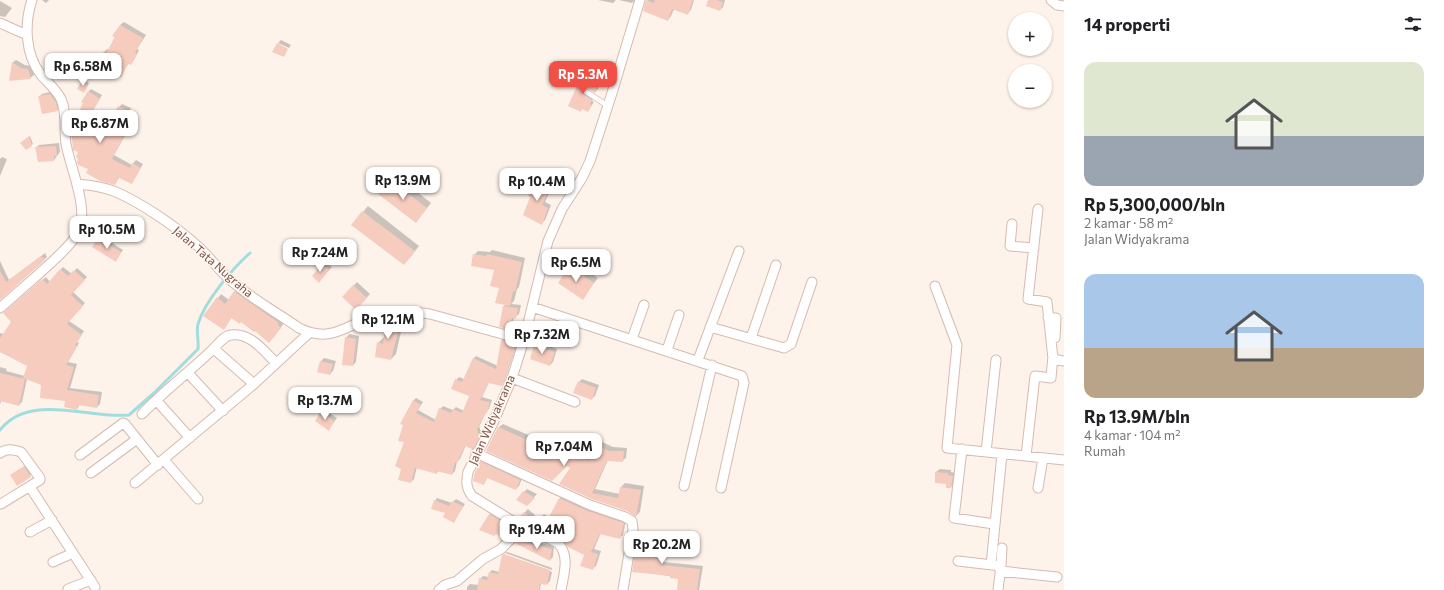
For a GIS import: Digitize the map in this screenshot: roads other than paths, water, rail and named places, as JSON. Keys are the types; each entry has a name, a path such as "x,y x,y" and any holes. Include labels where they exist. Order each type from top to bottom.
{"street":[{"path":"0,308 46,268 74,240 80,231 82,221 81,202 66,143 61,99 35,66 27,35 28,13 32,0"},
{"name":"Jalan Widyakrama","path":"561,590 565,556 558,543 505,517 472,496 466,485 468,472 476,453 492,423 512,378 524,340 548,240 554,224 587,167 608,106 640,0"},
{"path":"1051,0 1057,5 1064,6"},
{"path":"0,23 27,35"},
{"name":"Jalan Tata Nugraha","path":"77,184 102,188 131,199 193,242 242,289 299,328 309,333 329,335 374,316 402,311 447,318 524,340"},
{"path":"1026,456 1035,376 1051,378 1056,318 1048,317 1047,302 1028,299 1038,209"},
{"path":"1012,224 1010,246 1034,248"},
{"path":"698,360 739,251"},
{"path":"751,338 776,265"},
{"path":"710,327 784,348 788,347 791,344 812,282"},
{"path":"935,286 957,346 948,448 1064,460"},
{"path":"632,339 644,305"},
{"path":"532,307 698,360 742,376 744,383 721,488"},
{"path":"667,350 679,315"},
{"path":"135,483 223,411 309,333"},
{"path":"142,414 214,349 226,336 232,334 239,335 257,343 276,363"},
{"path":"214,349 254,384"},
{"path":"1053,359 1064,361"},
{"path":"986,452 996,360"},
{"path":"684,486 712,365"},
{"path":"188,373 223,411"},
{"path":"512,378 575,402"},
{"path":"156,400 190,438"},
{"path":"80,455 121,424 125,424 137,439 198,499"},
{"path":"91,473 137,439"},
{"path":"962,449 954,518 994,524"},
{"path":"0,453 5,450 22,452 39,475 40,480 1,504"},
{"path":"476,453 584,502 632,521 633,529 623,590"},
{"path":"991,565 1002,454"},
{"path":"1038,488 1043,458"},
{"path":"30,487 93,583 68,589"},
{"path":"30,532 52,520"},
{"path":"439,590 442,587 458,581 483,559 501,549 524,526"},
{"path":"998,590 1002,548"},
{"path":"53,562 73,553"},
{"path":"958,561 991,565 1000,568 1057,577"}],"lane":[{"path":"585,91 608,106"}],"waterway":[{"path":"0,430 12,419 27,412 43,410 129,415 154,393 198,349 198,324 207,305 227,276 250,253"}]}
